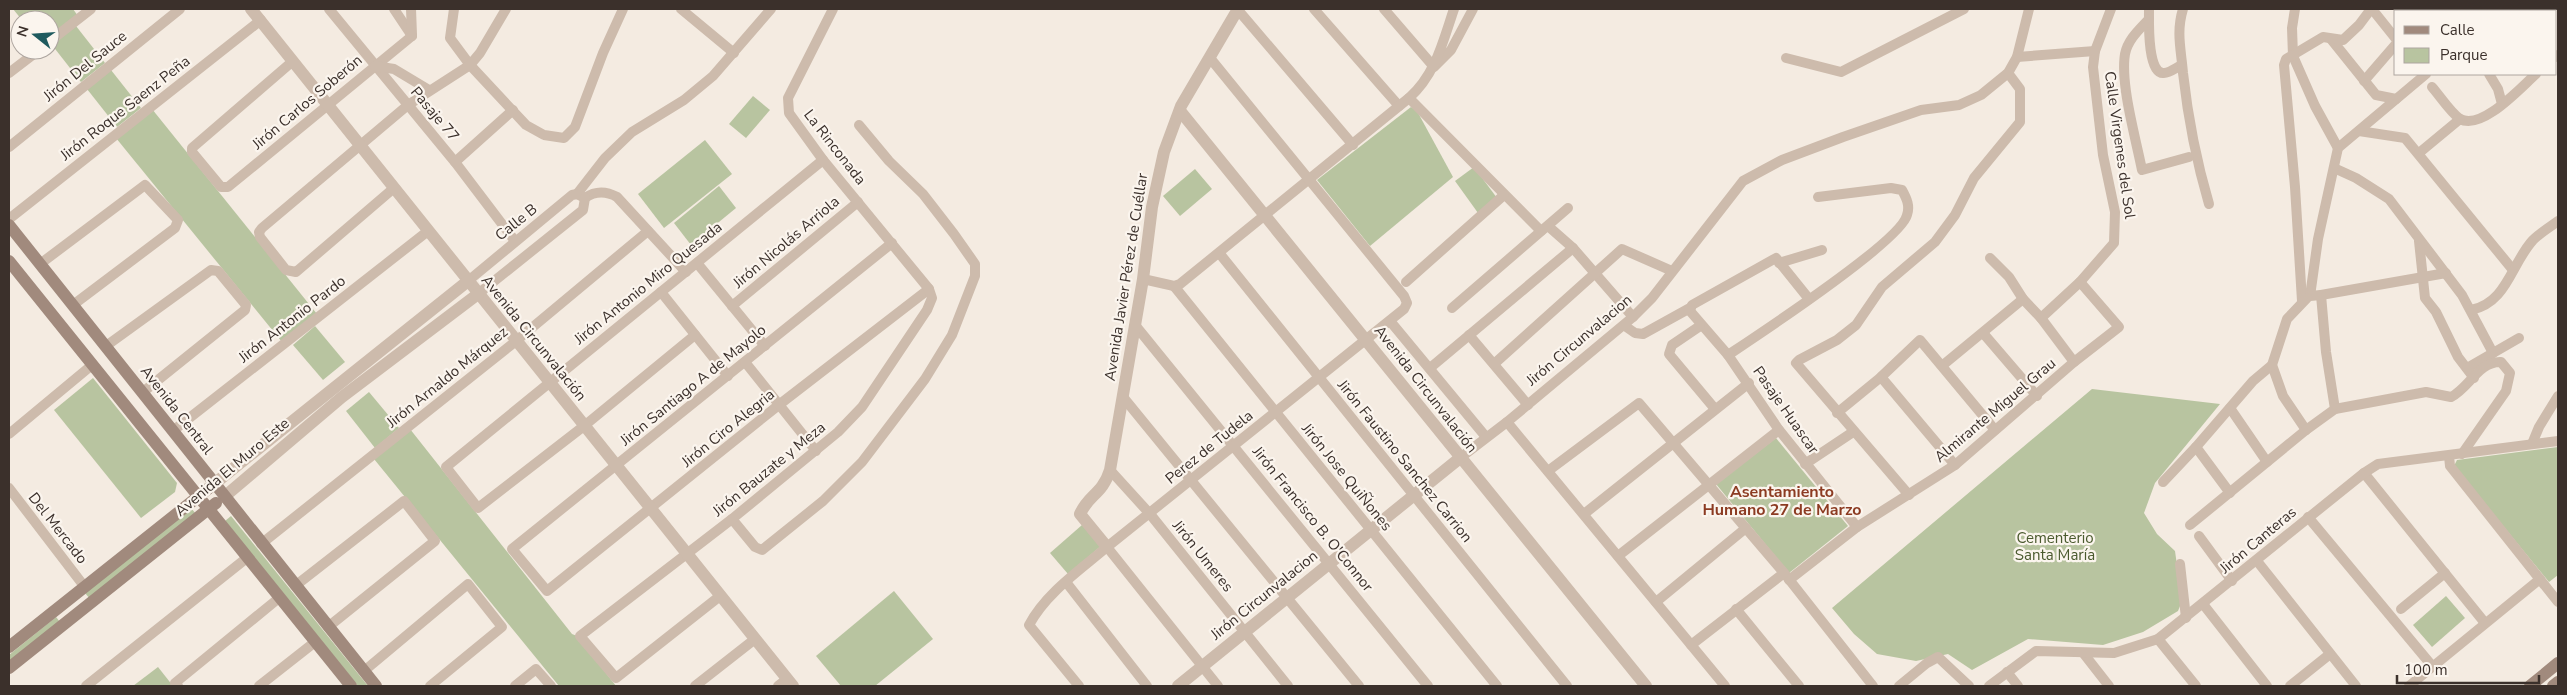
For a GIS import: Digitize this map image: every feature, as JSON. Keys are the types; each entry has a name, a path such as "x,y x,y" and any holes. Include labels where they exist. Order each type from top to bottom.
{"main road":[{"name":"Avenida Central","path":"9,225 174,430 261,544 376,686"},
{"path":"9,261 199,495 348,685"},
{"name":"Avenida El Muro Este","path":"9,647 214,484"},
{"name":"Avenida El Muro Este","path":"9,668 224,497"},
{"path":"67,601 77,614"},
{"path":"2530,686 2558,663"},
{"path":"2554,686 2558,682"}],"street":[{"path":"60,33 91,9"},
{"name":"Jirón Del Sauce","path":"9,147 180,9"},
{"name":"Avenida Circunvalación","path":"251,9 755,639 786,684"},
{"name":"Pasaje 77","path":"329,9 455,162 515,241"},
{"path":"394,9 412,36"},
{"path":"412,9 412,36"},
{"path":"454,9 450,38 470,65 532,128 544,135 564,138 575,127 622,9"},
{"path":"394,188 296,272 286,270 260,237 259,232 262,228 408,105 470,65 480,53 506,9"},
{"path":"681,9 734,53"},
{"name":"La Rinconada","path":"833,9 788,98 787,106 823,160 929,289"},
{"path":"1314,9 1399,106"},
{"path":"1384,9 1434,67"},
{"path":"1434,67 1453,9"},
{"path":"1144,279 1174,286 1180,284 1220,254 1264,215 1353,145 1420,88 1434,67 1451,50 1473,9"},
{"path":"1786,58 1841,72 1964,9"},
{"name":"Jirón Circunvalacion","path":"1178,686 1624,326 1652,298 1743,181 1782,160 1843,137 1922,110 1969,102 1981,95 2008,73 2017,57 2029,9"},
{"name":"Calle Virgenes del Sol","path":"2041,318 2080,282 2114,243 2116,225 2103,155 2093,66 2095,52 2111,9"},
{"path":"2183,9 2178,25 2178,44 2189,127 2209,204"},
{"path":"2296,9 2292,28 2293,56 2315,106 2338,148"},
{"path":"2306,299 2284,65 2286,59 2323,37 2343,40 2359,26 2371,9 2394,37"},
{"path":"1238,10 1353,145"},
{"name":"Avenida Javier Pérez de Cuéllar","path":"1107,547 1080,514 1084,504 1100,492 1110,470 1144,279 1152,207 1164,152 1181,112 1181,106 1238,10"},
{"path":"478,294 583,210 581,196 605,158 632,132 684,100 713,76 734,53 765,11"},
{"path":"2149,14 2153,64 2159,72 2165,73 2182,65"},
{"path":"2149,14 2132,37 2126,54 2125,82 2142,170 2189,157"},
{"name":"Jirón Roque Saenz Peña","path":"9,219 260,20"},
{"name":"Jirón Carlos Soberón","path":"293,61 192,148 192,152 221,187 228,187 412,36"},
{"path":"2331,39 2376,95 2396,99"},
{"path":"2364,81 2394,46"},
{"path":"2017,57 2095,52"},
{"path":"1210,58 1310,179"},
{"path":"9,74 26,60"},
{"path":"375,66 394,69 429,90"},
{"path":"1908,496 1796,364 1799,360 1836,340 1856,325 1882,287 1935,242 1955,215 1974,178 2020,122 2020,89 2008,73"},
{"path":"2163,482 2196,447 2253,380 2272,365 2287,319 2306,299 2338,148 2425,75"},
{"path":"2490,75 2498,89 2502,104"},
{"path":"2432,87 2460,119 2473,121 2487,117 2535,75"},
{"path":"1410,98 1504,195 1545,229 1574,248 1634,317"},
{"path":"455,162 513,110"},
{"name":"Avenida Circunvalación","path":"1181,112 1646,686"},
{"path":"2419,153 2460,119"},
{"path":"732,519 755,547 762,550 823,501 862,462 925,379 952,335 975,276 975,264 954,234 923,194 889,161 859,125"},
{"path":"2358,131 2405,138 2513,270"},
{"name":"Jirón Antonio Miro Quesada","path":"584,426 478,508 446,467 823,160"},
{"path":"2334,168 2356,178 2389,199 2418,241 2446,273 2470,310 2493,353"},
{"name":"Perez de Tudela","path":"1079,686 1030,625 1034,616 1066,582 1107,547 1390,321 1404,309 1407,303 1404,296 1310,179"},
{"path":"40,264 142,186 149,186 178,220 175,228 73,305"},
{"path":"1728,355 1809,299 1901,228 1907,216 1908,202 1902,190 1891,188 1818,197"},
{"name":"Calle B","path":"468,281 572,195 590,194 611,194 686,272"},
{"path":"1406,282 1504,195"},
{"name":"Jirón Nicolás Arriola","path":"732,306 858,202"},
{"path":"1452,308 1568,208"},
{"path":"2470,310 2483,308 2502,292 2513,270 2534,239 2558,221"},
{"name":"Jirón Antonio Pardo","path":"174,430 428,231"},
{"name":"Jirón Arnaldo Márquez","path":"261,544 516,341 648,231"},
{"path":"2418,241 2421,279 2425,298 2436,312 2450,342 2474,378"},
{"name":"Jirón Santiago A de Mayolo","path":"547,591 512,549 892,244"},
{"path":"1430,368 1574,248"},
{"path":"1494,364 1622,249 1672,271"},
{"path":"1780,263 1822,250"},
{"name":"Jirón Faustino Sanchez Carrion","path":"1220,254 1562,685"},
{"path":"1624,326 1635,333 1643,334 1690,310 1692,305 1776,258 1809,299"},
{"path":"1990,258 2009,277 2023,299 2041,318 2074,362"},
{"path":"697,263 765,346"},
{"path":"106,346 211,270 218,271 246,305 245,310 143,392"},
{"path":"2306,299 2446,273"},
{"name":"Avenida El Muro Este","path":"214,484 339,382 468,281"},
{"name":"Almirante Miguel Grau","path":"1691,645 1736,609 1786,577 1857,527 1956,465 2074,362 2118,327 2080,282"},
{"name":"Jirón Jose QuiÑones","path":"1174,286 1497,686"},
{"name":"Jirón Bauzate y Meza","path":"720,596 616,678 580,636 732,519 838,432 862,408 927,310 932,298 929,289"},
{"name":"Jirón Ciro Alegria","path":"547,591 652,510 780,404 929,289"},
{"path":"661,292 728,376"},
{"name":"Avenida El Muro Este","path":"224,497 348,393 478,294"},
{"path":"2322,295 2326,352 2336,409"},
{"path":"1942,365 2023,299"},
{"name":"Pasaje Huascar","path":"1690,310 1700,326 1728,355 1749,383 1779,430 1805,464 1857,527"},
{"path":"1390,321 1486,437"},
{"name":"Jirón Francisco B. O'Connor","path":"1135,324 1330,562 1428,686"},
{"path":"1700,326 1672,346 1669,354 1714,409"},
{"path":"1983,333 2037,396"},
{"path":"584,426 695,335"},
{"path":"1469,335 1528,405"},
{"path":"2467,368 2518,338"},
{"path":"1837,413 1881,377 1920,340 1996,430"},
{"path":"746,362 816,451"},
{"path":"2190,525 2306,430 2336,409 2426,392 2451,397 2459,393 2483,366 2494,362 2501,362 2510,373 2506,391 2462,454"},
{"path":"9,434 92,365"},
{"path":"2272,365 2283,396 2306,430"},
{"path":"1881,377 1956,465"},
{"path":"339,382 348,393"},
{"path":"1584,514 1673,441 1749,383"},
{"path":"2532,444 2539,427 2558,396"},
{"path":"1123,397 1359,686"},
{"path":"1548,471 1639,403 1746,528 1873,686"},
{"path":"2230,408 2267,462"},
{"path":"1507,422 1725,686"},
{"path":"1618,556 1708,483 1779,430"},
{"path":"1805,464 1853,432"},
{"name":"Jirón Canteras","path":"1989,686 2036,651 2084,654 2114,653 2138,648 2158,639 2364,473 2378,464 2392,460 2449,456 2558,440"},
{"path":"2196,447 2230,493"},
{"path":"2449,456 2450,466 2558,602"},
{"name":"Jirón Umeres","path":"1110,470 1150,514 1288,686"},
{"path":"2364,473 2485,623"},
{"name":"Del Mercado","path":"9,488 84,586"},
{"path":"295,586 404,501 435,541 328,627"},
{"path":"2308,518 2432,667"},
{"path":"1656,602 1746,528"},
{"path":"2200,536 2232,581"},
{"path":"1107,547 1218,686"},
{"path":"86,686 248,557"},
{"path":"2257,561 2356,686"},
{"path":"2180,564 2186,618"},
{"path":"2401,608 2445,573"},
{"path":"2409,686 2540,579"},
{"path":"1066,582 1147,686"},
{"path":"364,671 468,584 502,627 430,686"},
{"path":"177,684 280,598"},
{"path":"2203,604 2267,686"},
{"path":"1736,609 1799,686"},
{"path":"695,686 755,639"},
{"path":"2158,639 2196,686"},
{"path":"260,686 315,642"},
{"path":"2084,654 2109,686"},
{"path":"2290,686 2330,654"},
{"path":"1899,686 1927,663 1938,657 1969,686"},
{"path":"515,686 536,669 551,686"},
{"path":"2007,672 2018,686"}],"green space":[{"path":"73,9 78,16 60,30 60,10 14,10"},
{"path":"76,26 105,63 81,82 60,55 60,39"},
{"path":"111,70 141,108 117,127 87,89"},
{"path":"753,96 770,110 746,138 729,124"},
{"path":"1411,107 1417,111 1453,177 1370,246 1317,180"},
{"path":"152,109 317,314 282,342 116,138"},
{"path":"705,140 732,174 664,228 638,194"},
{"path":"1474,167 1497,198 1478,213 1455,181"},
{"path":"1195,169 1212,189 1180,216 1163,196"},
{"path":"719,186 736,208 691,245 674,223"},
{"path":"315,326 345,362 323,380 293,345"},
{"path":"93,378 177,483 175,492 141,518 54,410"},
{"name":"Cementerio Santa María","path":"2092,389 2220,404 2155,483 2144,513 2157,534 2175,551 2182,601 2178,611 2143,632 2103,645 2028,639 1972,670 1948,654 1916,661 1877,654 1854,634 1832,608"},
{"path":"369,392 399,428 375,448 346,411"},
{"path":"410,429 572,634 577,636 616,686 559,686 374,459"},
{"path":"1776,438 1848,526 1789,573 1716,484"},
{"path":"2558,447 2558,575 2549,582 2454,466 2457,460"},
{"path":"191,508 196,514 90,599 85,593"},
{"path":"231,516 368,686 358,686 225,521"},
{"path":"1082,525 1101,546 1068,574 1050,553"},
{"path":"894,591 933,639 875,686 841,686 816,656"},
{"path":"2446,596 2465,618 2432,647 2413,625"},
{"path":"56,617 60,622 9,663 9,655"},
{"path":"158,667 173,686 133,686"}],"district":[{"name":"Asentamiento Humano 27 de Marzo","path":"1782,500"}]}
